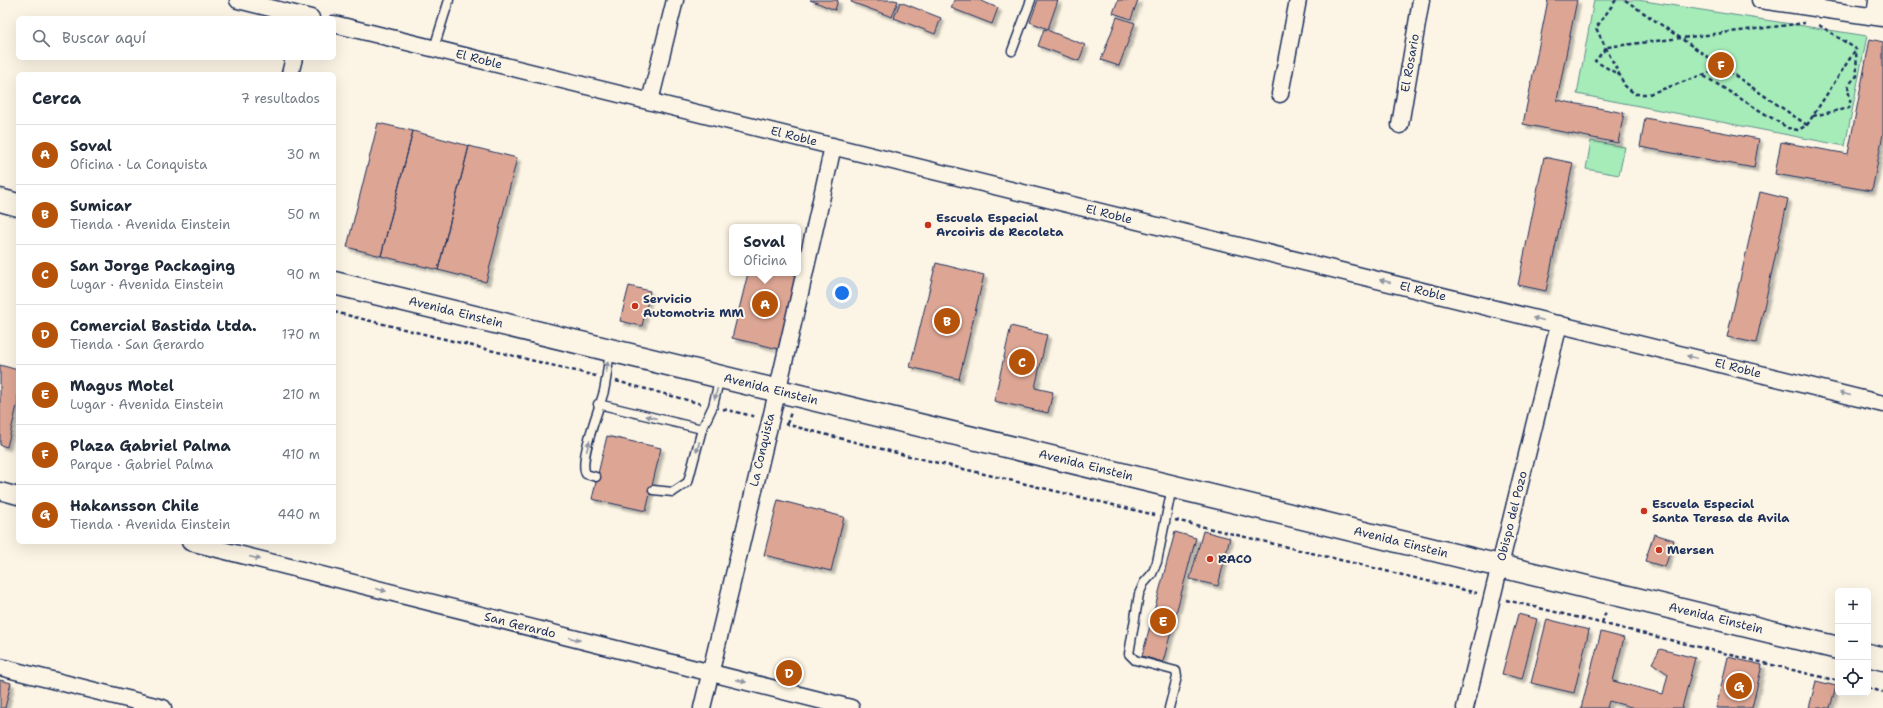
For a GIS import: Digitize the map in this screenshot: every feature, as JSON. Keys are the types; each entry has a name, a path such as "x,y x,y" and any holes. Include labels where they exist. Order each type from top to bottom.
{"main road":[{"path":"0,200 16,204"},
{"name":"Avenida Einstein","path":"336,283 1835,647"},
{"path":"1871,656 1883,659"}],"street":[{"path":"238,0 269,4 303,16"},
{"path":"650,101 675,0"},
{"path":"1280,94 1298,0"},
{"name":"El Rosario","path":"1400,125 1421,0"},
{"path":"1760,0 1879,17 1877,0"},
{"name":"El Roble","path":"336,24 1883,404"},
{"path":"290,72 294,60"},
{"name":"La Conquista","path":"702,708 833,146"},
{"name":"Obispo del Pozo","path":"1465,708 1559,324"},
{"path":"0,491 16,495"},
{"name":"San Gerardo","path":"198,544 851,708"},
{"path":"0,667 163,708"}],"lane":[{"path":"434,48 449,0"},
{"path":"1012,51 1031,0"},
{"path":"596,477 586,474 584,462 598,404 606,379 610,350"},
{"path":"653,490 673,492 688,482 702,429 712,406 720,377"},
{"path":"598,404 702,429"},
{"path":"1169,708 1176,678 1176,671 1135,660 1129,654 1139,594 1144,583 1152,574 1157,562 1172,486"}],"path":[{"path":"1616,0 1596,28 1607,47 1625,86 1635,94 1649,94 1704,76 1723,68"},
{"path":"1625,0 1679,39 1807,125"},
{"path":"1815,22 1856,49"},
{"path":"1621,76 1595,61 1607,47 1807,23"},
{"path":"1704,76 1788,128 1798,130 1807,125 1856,49"},
{"path":"1812,116 1849,108 1851,101 1847,89 1849,83 1857,76 1856,49"},
{"path":"336,312 908,456 1835,680"},
{"path":"1871,689 1883,692"}],"green space":[{"path":"1594,0 1638,0 1867,36 1845,146 1577,94"},
{"path":"1591,141 1625,147 1619,175 1586,169"}],"building":[{"path":"810,0 838,0 835,10"},
{"path":"852,0 898,1 892,17 851,2"},
{"path":"954,0 979,0 998,8 992,24 951,8"},
{"path":"1038,0 1058,0 1048,29 1030,22"},
{"path":"1118,0 1138,0 1131,19 1113,13"},
{"path":"1548,0 1577,0 1557,100 1624,113 1618,143 1523,124"},
{"path":"900,2 941,18 935,34 894,18"},
{"path":"1117,17 1135,23 1119,66 1101,60"},
{"path":"1044,29 1085,45 1079,61 1038,46"},
{"path":"1870,39 1883,42 1883,134 1872,191 1775,174 1781,142 1848,154"},
{"path":"1645,118 1759,139 1754,168 1640,147"},
{"path":"378,123 413,131 381,256 347,247"},
{"path":"413,131 469,146 438,270 381,256"},
{"path":"469,146 517,158 486,282 438,270"},
{"path":"1544,157 1573,163 1546,291 1518,285"},
{"path":"1760,192 1788,199 1756,343 1727,337"},
{"path":"936,263 984,275 959,379 910,367"},
{"path":"747,276 797,276 779,349 732,338"},
{"name":"Servicio Automotriz MM","path":"629,286 650,291 642,326 620,321"},
{"path":"1011,326 1047,335 1035,388 1053,392 1048,413 994,401"},
{"path":"0,365 16,369 16,410 7,447 0,445"},
{"path":"607,436 661,448 646,511 592,499"},
{"path":"778,500 844,517 831,571 764,555"},
{"name":"RACO","path":"1203,531 1230,538 1218,586 1190,579"},
{"path":"1175,532 1196,538 1163,662 1142,656"},
{"name":"Mersen","path":"1654,534 1674,540 1665,567 1645,561"},
{"path":"1518,614 1537,619 1522,679 1502,674"},
{"path":"1547,619 1589,630 1574,693 1531,683"},
{"path":"1601,632 1624,638 1613,681 1663,694 1668,674 1652,663 1660,649 1695,658 1682,708 1635,708 1609,701 1607,708 1581,708"},
{"path":"1728,657 1762,665 1752,708 1716,708"},
{"path":"0,680 11,683 5,708 0,708"},
{"path":"1816,681 1835,686 1830,708 1809,708"}],"place":[{"name":"Plaza Gabriel Palma","path":"1721,65"},
{"name":"Escuela Especial Arcoiris de Recoleta","path":"928,225"},
{"name":"Soval","path":"765,304"},
{"name":"Servicio Automotriz MM","path":"635,306"},
{"name":"Sumicar","path":"947,321"},
{"name":"San Jorge Packaging","path":"1022,362"},
{"name":"Escuela Especial Santa Teresa de Avila","path":"1644,511"},
{"name":"Mersen","path":"1659,550"},
{"name":"RACO","path":"1210,559"},
{"name":"Magus Motel","path":"1163,621"},
{"name":"Comercial Bastida Ltda.","path":"789,673"},
{"name":"Hakansson Chile","path":"1739,686"}]}
